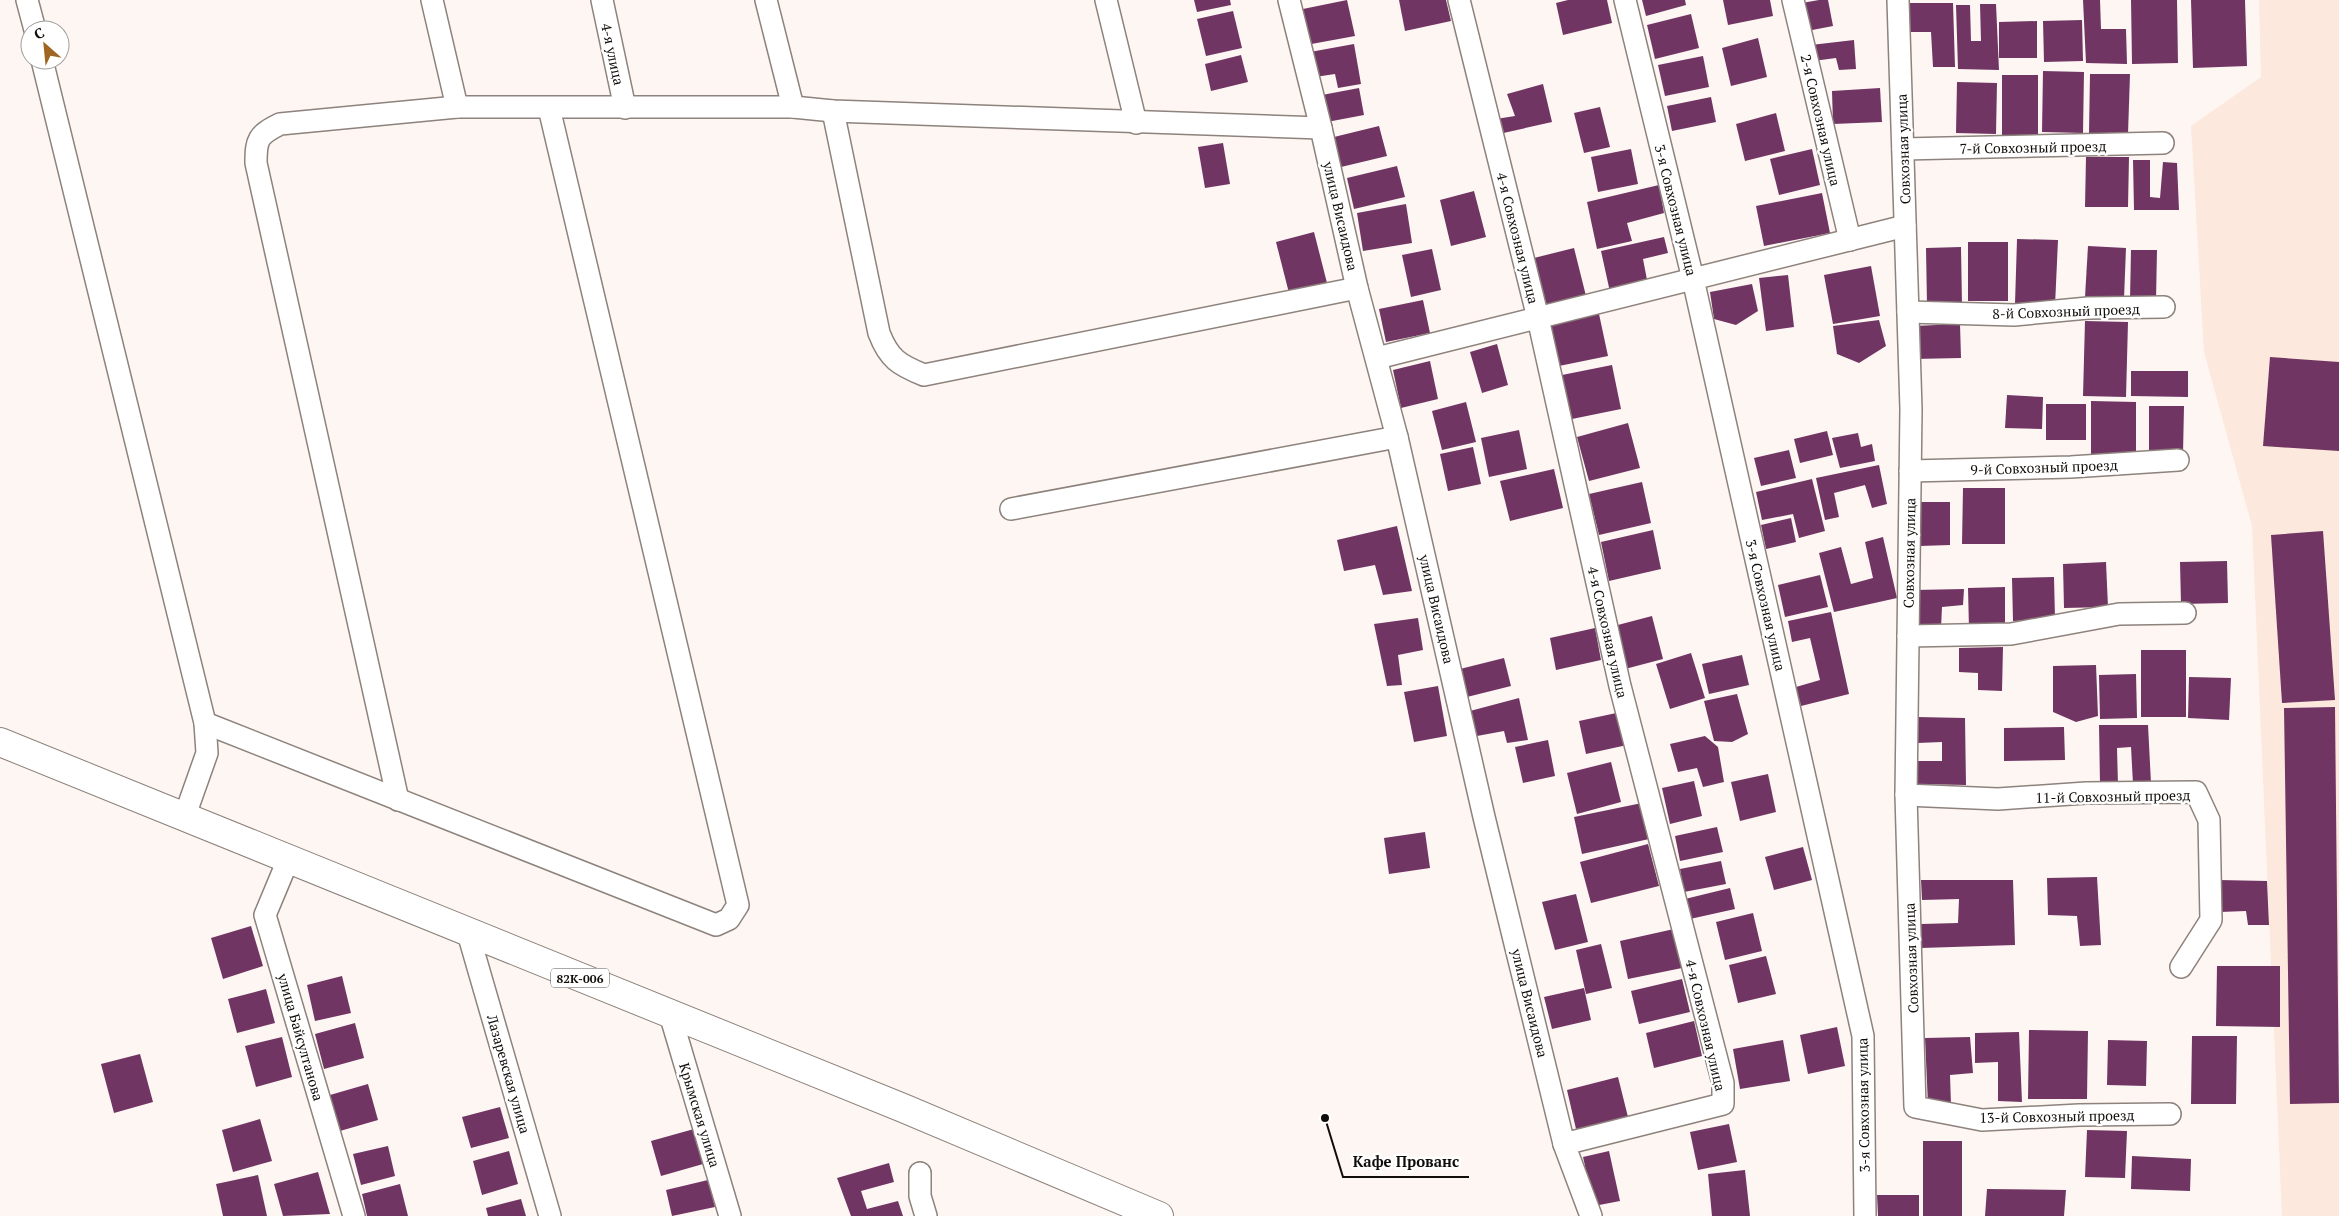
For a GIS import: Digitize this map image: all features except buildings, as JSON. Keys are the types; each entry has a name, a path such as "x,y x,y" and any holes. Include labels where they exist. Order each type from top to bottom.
{"main road":[{"name":"82К-006","path":"0,742 903,1108 1159,1216"}],"street":[{"path":"27,0 32,20"},
{"path":"432,0 456,107"},
{"name":"4-я улица","path":"602,0 625,108"},
{"path":"766,0 792,107"},
{"path":"1106,0 1136,123"},
{"name":"улица Висаидова","path":"1289,0 1321,128 1357,288 1397,436 1484,817 1564,1144 1591,1216"},
{"name":"4-я Совхозная улица","path":"1459,0 1538,318 1620,686 1722,1083 1723,1104 1564,1144"},
{"name":"3-я Совхозная улица","path":"1625,0 1693,279 1863,1036 1865,1216"},
{"name":"2-я Совхозная улица","path":"1793,0 1850,240"},
{"name":"Совхозная улица","path":"1898,0 1908,312 1910,471 1906,795 1915,1107"},
{"path":"44,70 205,723 207,753 184,818"},
{"path":"398,800 256,163 256,144 264,132 280,124 456,107 792,107 833,111 1321,128"},
{"path":"205,723 716,925 729,920 738,905 548,108"},
{"path":"833,111 879,333 886,351 906,368 924,375 1357,288"},
{"name":"7-й Совхозный проезд","path":"1903,149 2163,143"},
{"path":"1377,358 1905,226"},
{"name":"8-й Совхозный проезд","path":"1908,312 2014,315 2088,308 2164,307"},
{"path":"1011,509 1397,436"},
{"name":"9-й Совхозный проезд","path":"1910,471 2071,467 2178,460"},
{"path":"1908,636 2011,634 2119,614 2185,613"},
{"name":"11-й Совхозный проезд","path":"1906,795 1998,799 2086,793 2196,792 2209,820 2211,920 2181,967"},
{"name":"улица Байсултанова","path":"288,860 265,915 354,1216"},
{"name":"Лазаревская улица","path":"468,933 550,1216"},
{"name":"Крымская улица","path":"670,1014 730,1216"},
{"name":"13-й Совхозный проезд","path":"1915,1107 1982,1120 2080,1115 2170,1114"},
{"path":"920,1173 920,1196 926,1216"}],"shaded area":[{"path":"2259,0 2339,0 2339,1216 2282,1216 2252,526 2204,352 2191,126 2261,77"}],"place":[{"name":"Кафе Прованс","path":"1325,1118"}]}
